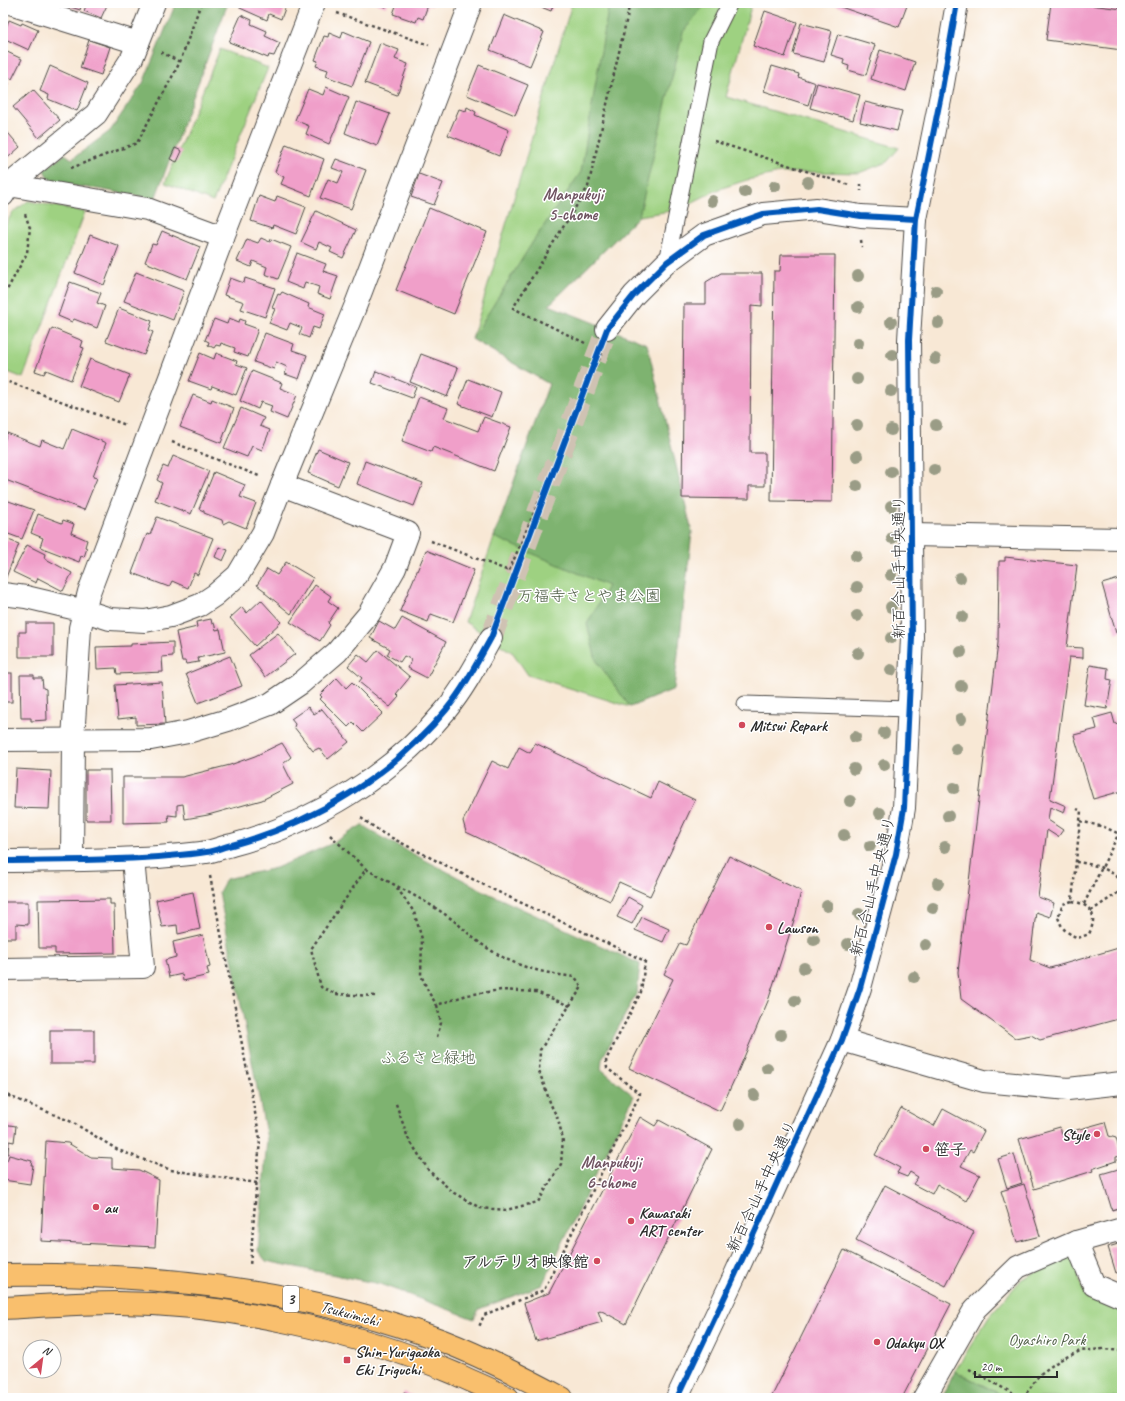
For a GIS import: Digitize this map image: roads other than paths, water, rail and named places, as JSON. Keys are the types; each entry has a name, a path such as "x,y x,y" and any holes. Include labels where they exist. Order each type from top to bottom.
{"main road":[{"name":"Tsukuimichi","path":"3,1275 112,1276 168,1281 309,1302 363,1315 442,1341 513,1371 562,1398"},
{"name":"Tsukuimichi","path":"3,1308 117,1303 167,1306 250,1315 300,1325 372,1344 431,1364 508,1398"}],"street":[{"path":"10,3 138,43"},
{"path":"5,188 96,114 132,58 154,3"},
{"path":"3,594 26,597 85,611 110,619 145,621 171,616 200,605 215,595 238,575 263,533 355,307 470,3"},
{"name":"新百合山手中央通り","path":"677,1398 842,1040 860,988 896,854 904,808 912,637 909,340 916,219 941,95 957,3"},
{"path":"72,860 73,739 80,628 90,592 314,4"},
{"path":"5,188 147,209 224,237"},
{"path":"607,329 634,295 667,262 704,236 763,214 817,209 861,216 916,219"},
{"path":"3,740 151,738 188,732 228,720 270,704 301,683 331,657 369,614 395,568 408,533 282,485"},
{"path":"911,536 1122,539"},
{"path":"3,861 133,859 206,852 255,839 298,822 349,795 400,756 425,733 446,709 472,673 491,638"},
{"path":"3,970 143,967 133,859"},
{"path":"842,1040 984,1081 1068,1089 1122,1083"},
{"path":"924,1398 975,1309 1018,1267 1076,1242 1122,1229"},
{"path":"1076,1242 1094,1285 1122,1297"}],"lane":[{"path":"667,262 711,41 730,3"},
{"path":"745,704 909,709"}],"tunnel":[{"path":"491,638 607,329"}],"place":[{"name":"Mitsui Repark","path":"742,725"},
{"name":"Lawson","path":"769,927"},
{"name":"Style","path":"1097,1134"},
{"name":"笹子","path":"926,1149"},
{"name":"au","path":"96,1207"},
{"name":"Kawasaki ART center","path":"631,1221"},
{"name":"アルテリオ映像館","path":"597,1261"},
{"name":"Odakyu OX","path":"877,1342"},
{"name":"Shin-Yurigaoka Eki Iriguchi","path":"347,1360"}],"district":[{"name":"Manpukuji 5-chome","path":"573,204"},
{"name":"Manpukuji 6-chome","path":"611,1172"}],"park label":[{"name":"万福寺さとやま公園","path":"589,595"},
{"name":"ふるさと緑地","path":"428,1057"},
{"name":"Oyashiro Park","path":"1047,1339"}]}
